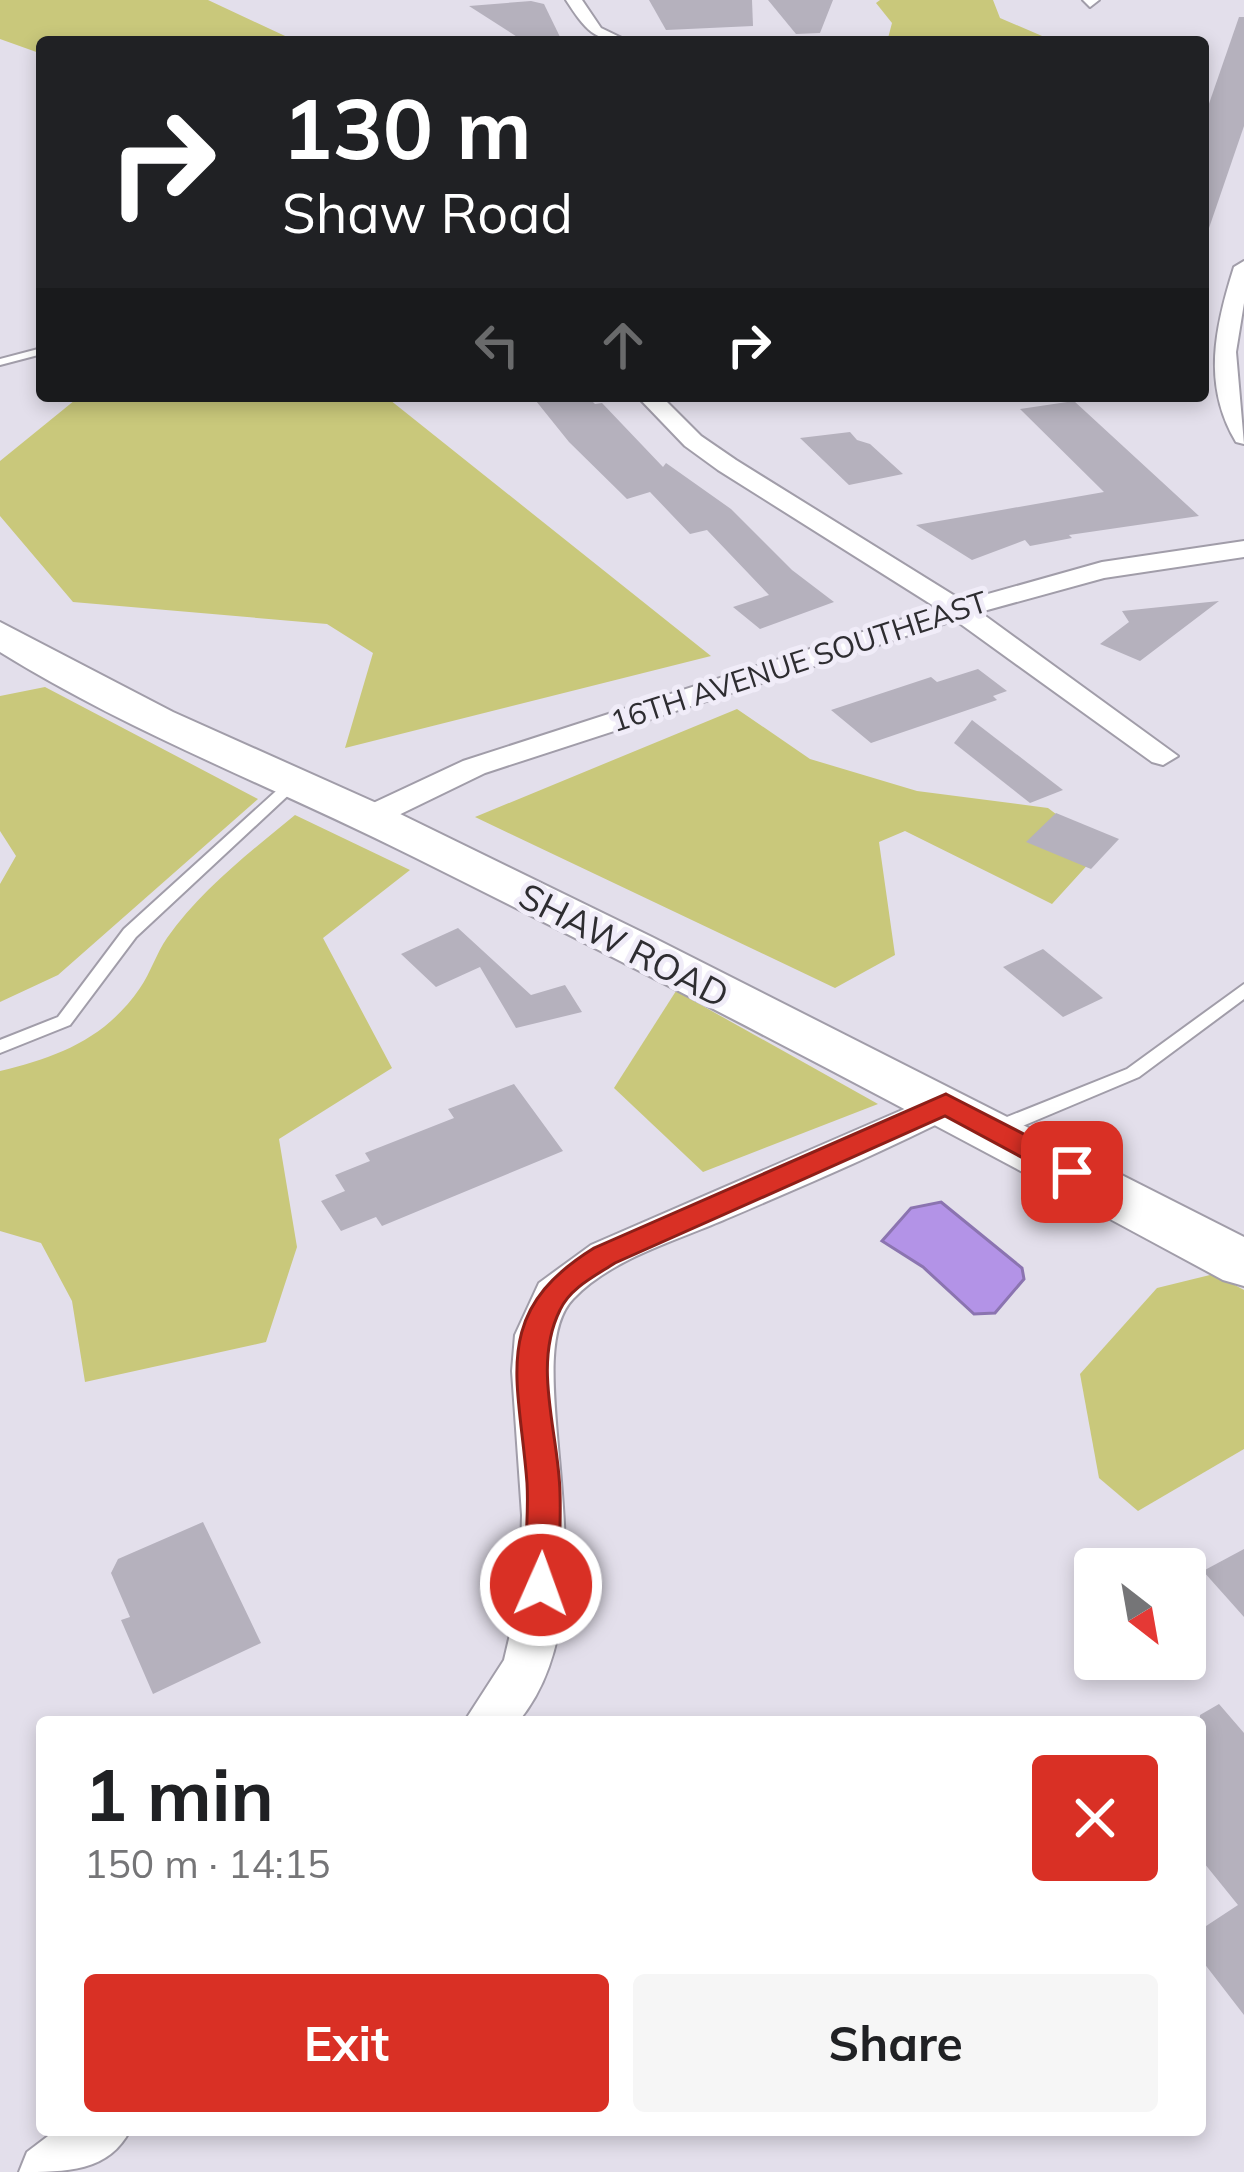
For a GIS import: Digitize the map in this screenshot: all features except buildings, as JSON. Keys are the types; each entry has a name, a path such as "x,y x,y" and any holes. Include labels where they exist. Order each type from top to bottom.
{"main road":[{"name":"SHAW ROAD","path":"0,634 98,694 367,818 946,1104 1244,1264"}],"street":[{"path":"574,0 595,31 607,36"},
{"path":"1244,267 1217,314 1224,388 1244,436"},
{"path":"654,402 693,441 727,465 959,610 1162,755"},
{"name":"16TH AVENUE SOUTHEAST","path":"367,818 475,767 959,610 1102,570 1244,549"},
{"path":"493,1716 521,1682 539,1633 544,1490 532,1378 535,1334 549,1299 569,1278 605,1256 868,1143 946,1104"},
{"path":"47,2172 94,2136"}],"lane":[{"path":"0,362 36,353"},
{"path":"0,1047 64,1021 130,933 290,786"},
{"path":"994,1130 1133,1073 1244,990"}],"shaded area":[{"path":"0,0 208,0 285,36 36,36 36,52 0,39"},
{"path":"993,0 1000,18 1042,36 889,36 892,23 876,3"},
{"path":"73,402 393,402 711,656 345,748 373,653 327,624 73,602 0,516 0,461"},
{"path":"45,687 258,799 58,975 0,1002 0,884 16,856 0,831 0,696"},
{"path":"737,709 810,759 917,791 1048,808 1102,849 1052,904 905,831 879,842 895,955 835,988 475,817"},
{"path":"295,815 410,870 323,938 392,1068 279,1139 297,1247 266,1342 85,1382 72,1301 41,1243 0,1231 0,1071 61,1052 112,1021 140,988 167,938 195,904"},
{"path":"676,991 878,1104 703,1172 614,1088"},
{"path":"941,1202 1022,1268 1024,1279 995,1313 974,1314 923,1267 882,1241 911,1208"},
{"path":"1214,1274 1244,1290 1244,1449 1138,1511 1099,1478 1080,1374 1157,1288"}],"route":[{"path":"541,1585 544,1490 532,1378 535,1334 549,1299 569,1278 605,1256 868,1143 946,1104 1072,1172"}]}
